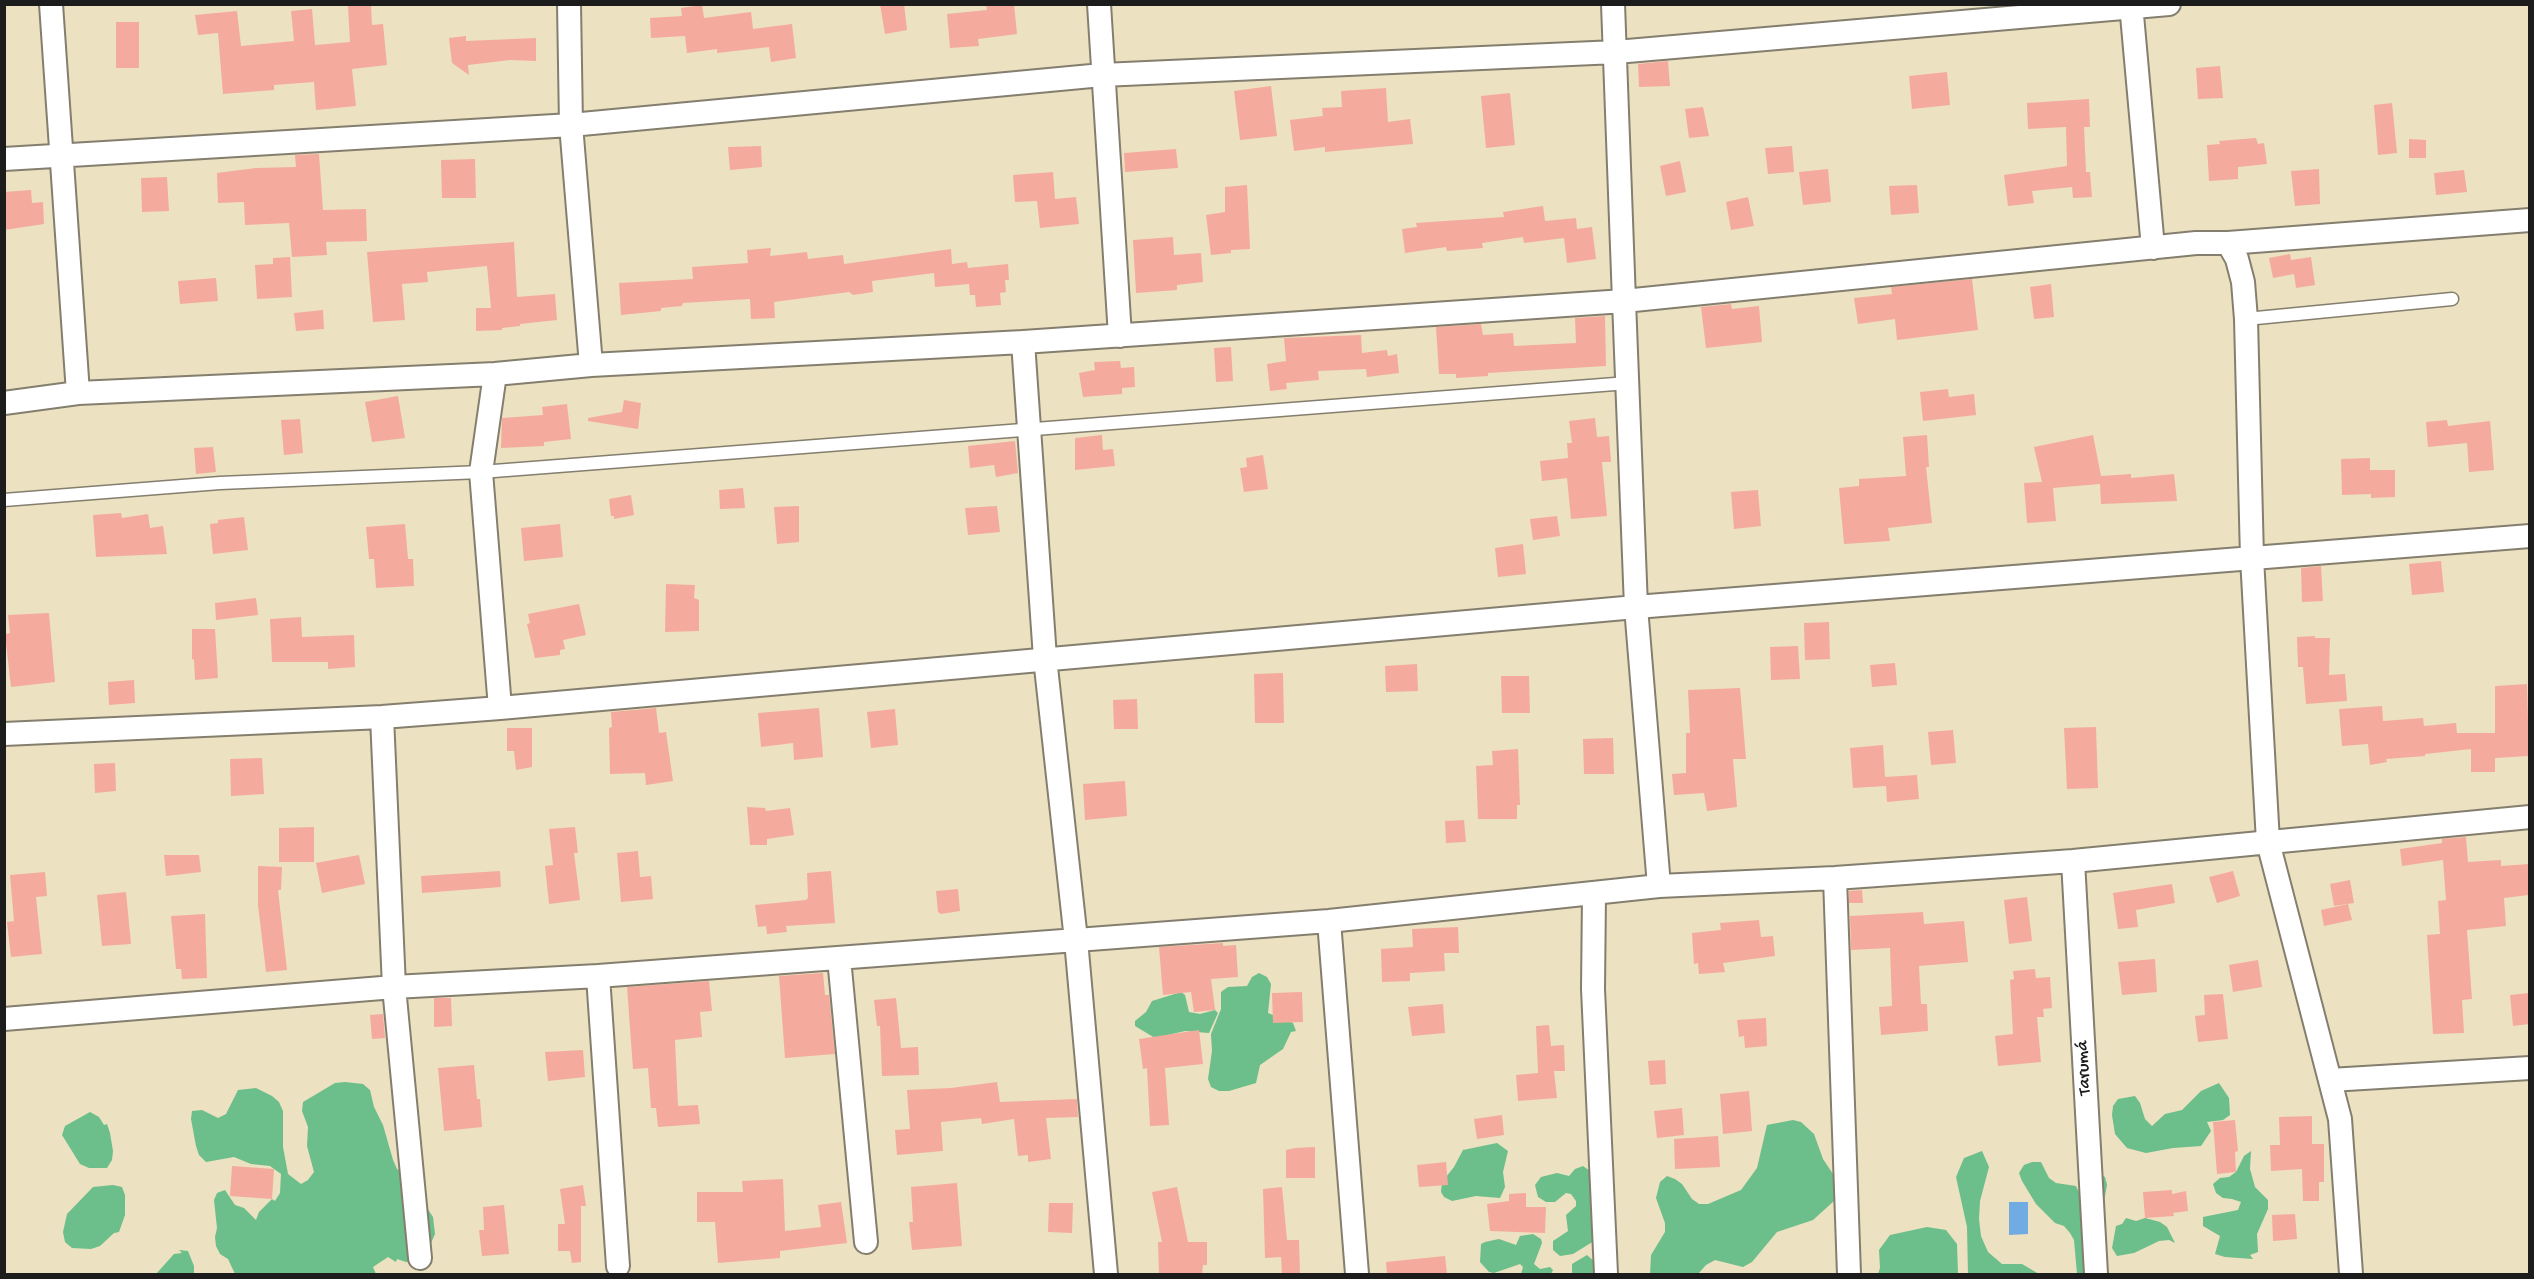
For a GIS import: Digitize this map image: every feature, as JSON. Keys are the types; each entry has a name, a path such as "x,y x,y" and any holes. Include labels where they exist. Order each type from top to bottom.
{"street":[{"path":"51,4 78,393"},
{"path":"569,4 571,125 591,365"},
{"path":"1099,4 1120,336"},
{"path":"1613,4 1636,607 1659,886"},
{"path":"4,159 571,125 1102,75 1616,52 2169,4"},
{"path":"2131,6 2153,248"},
{"path":"4,403 78,393 495,374 591,365 1120,336 1624,301 2153,248 2529,220"},
{"path":"2228,243 2240,270 2246,319 2252,558 2268,842 2340,1119 2351,1275"},
{"path":"1023,342 1045,658 1076,940 1106,1275"},
{"path":"495,374 481,472 500,708"},
{"path":"4,734 382,717 500,708 1636,607 2529,536"},
{"path":"382,717 394,987 420,1258"},
{"path":"4,1018 394,987 598,976 1329,921 1659,886 1834,878 2073,861 2529,817"},
{"name":"Tarumá","path":"2073,861 2096,1275"},
{"path":"1834,878 1849,1275"},
{"path":"1594,894 1593,989 1606,1275"},
{"path":"1329,921 1357,1275"},
{"path":"839,958 866,1242"},
{"path":"598,976 618,1266"},
{"path":"2330,1080 2529,1068"}],"lane":[{"path":"2246,319 2452,299"},
{"path":"4,500 219,483 481,472 1628,383"}],"green space":[{"path":"1259,973 1267,977 1271,984 1268,1013 1293,1023 1296,1031 1291,1032 1283,1049 1260,1065 1256,1083 1229,1091 1219,1091 1211,1087 1208,1079 1212,1051 1211,1034 1221,1009 1221,992 1228,987 1247,986 1252,977"},
{"path":"1181,992 1185,995 1189,1012 1200,1014 1215,1010 1218,1013 1209,1033 1185,1031 1155,1038 1135,1026 1135,1021 1146,1012 1152,1001"},
{"path":"335,1083 363,1084 370,1090 397,1169 404,1173 433,1217 435,1234 427,1252 415,1261 406,1262 397,1259 396,1262 388,1257 373,1267 376,1274 235,1274 228,1259 220,1254 216,1246 214,1200 217,1193 225,1190 235,1205 244,1208 256,1220 259,1212 272,1199 275,1201 280,1193 281,1174 270,1166 251,1164 234,1157 206,1162 199,1155 196,1146 191,1119 192,1111 202,1110 218,1118 226,1114 238,1090 256,1088 272,1096 279,1102 283,1111 283,1147 288,1174 301,1184 308,1180 314,1172 307,1146 308,1127 302,1111 303,1102"},
{"path":"2219,1083 2229,1098 2230,1115 2223,1120 2207,1122 2211,1131 2201,1146 2146,1153 2127,1148 2115,1134 2112,1115 2113,1106 2118,1099 2135,1096 2145,1119 2152,1126 2165,1114 2182,1110 2201,1091"},
{"path":"90,1112 99,1117 104,1125 107,1124 110,1133 113,1151 112,1160 107,1168 89,1168 80,1164 62,1135 65,1126"},
{"path":"1793,1120 1801,1122 1814,1134 1823,1159 1833,1174 1839,1194 1834,1201 1813,1220 1777,1232 1752,1262 1743,1267 1715,1260 1706,1265 1698,1274 1650,1274 1651,1255 1665,1232 1665,1223 1656,1198 1660,1182 1667,1176 1675,1179 1699,1204 1708,1204 1741,1190 1757,1168 1767,1125"},
{"path":"1497,1143 1508,1151 1503,1172 1505,1187 1500,1198 1476,1196 1452,1201 1444,1197 1441,1192 1442,1182 1454,1167 1463,1150"},
{"path":"1982,1151 1989,1167 1980,1201 1979,1219 1981,1236 1988,1252 2002,1264 2022,1264 2039,1274 1968,1274 1967,1227 1956,1177 1964,1158"},
{"path":"2251,1151 2250,1169 2255,1187 2268,1200 2268,1209 2257,1234 2258,1252 2250,1255 2253,1259 2225,1257 2215,1254 2220,1236 2203,1226 2203,1217 2238,1210 2241,1202 2223,1198 2216,1193 2213,1184 2220,1178 2229,1177 2236,1172 2244,1156"},
{"path":"2041,1162 2049,1178 2056,1183 2076,1186 2084,1203 2097,1172 2105,1177 2107,1185 2102,1212 2107,1274 2077,1274 2074,1240 2070,1233 2064,1226 2055,1223 2036,1204 2022,1181 2019,1173 2024,1165"},
{"path":"1583,1166 1590,1171 1591,1194 1594,1202 1594,1241 1573,1254 1560,1256 1553,1250 1553,1241 1568,1231 1566,1215 1576,1206 1576,1201 1571,1194 1566,1193 1555,1202 1546,1202 1538,1197 1535,1185 1541,1177 1557,1173 1569,1176 1575,1169"},
{"path":"113,1185 122,1187 125,1195 125,1215 119,1232 114,1233 100,1246 91,1249 72,1248 65,1242 63,1232 67,1214 93,1187"},
{"path":"2126,1218 2136,1221 2145,1218 2160,1222 2167,1227 2175,1243 2169,1240 2159,1241 2134,1253 2117,1256 2112,1248 2116,1226 2122,1224"},
{"path":"1927,1227 1946,1230 1957,1244 1958,1274 1878,1274 1879,1250 1890,1235"},
{"path":"1533,1234 1541,1239 1542,1243 1534,1264 1540,1269 1550,1267 1553,1270 1551,1274 1521,1274 1523,1267 1520,1264 1494,1273 1489,1272 1480,1262 1481,1244 1499,1239 1516,1245 1520,1236"},
{"path":"179,1250 188,1251 194,1266 194,1274 156,1274 174,1254 182,1253"},
{"path":"1587,1255 1596,1263 1596,1272 1572,1274 1572,1264"}],"water":[{"path":"2009,1202 2028,1202 2028,1234 2009,1235"}],"building":[{"path":"880,4 904,4 907,30 885,34"},
{"path":"986,4 1014,4 1017,34 978,39 979,46 950,48 947,14 987,10"},
{"path":"371,5 372,25 383,24 387,65 352,69 356,106 316,110 314,82 274,85 274,90 223,94 218,33 198,35 195,15 237,11 241,46 294,41 291,11 312,9 315,45 350,42 348,6"},
{"path":"702,5 704,18 751,12 753,29 792,24 796,58 771,62 769,47 717,53 717,49 687,53 685,36 651,38 650,18 682,16 681,8"},
{"path":"116,22 139,22 139,68 116,68"},
{"path":"466,36 466,41 536,38 536,61 510,60 468,65 469,75 452,63 449,38"},
{"path":"1668,61 1670,86 1639,87 1638,64"},
{"path":"2220,66 2223,98 2198,99 2196,68"},
{"path":"1947,72 1950,105 1912,109 1909,76"},
{"path":"1271,86 1277,136 1240,140 1234,91"},
{"path":"1386,88 1388,122 1410,119 1413,144 1325,152 1325,147 1294,151 1290,120 1323,116 1322,108 1342,107 1341,91"},
{"path":"1510,93 1515,145 1486,148 1481,96"},
{"path":"2089,99 2090,127 2084,127 2086,172 2090,172 2092,197 2073,198 2072,187 2032,191 2034,203 2008,206 2004,175 2067,166 2066,127 2028,129 2027,103"},
{"path":"2392,103 2397,153 2378,155 2374,105"},
{"path":"1703,107 1709,136 1689,138 1685,109"},
{"path":"2256,138 2258,144 2264,143 2267,164 2238,167 2238,179 2209,181 2207,145 2220,144 2219,141"},
{"path":"2409,139 2426,140 2426,158 2409,158"},
{"path":"761,146 762,167 730,170 728,147"},
{"path":"1792,146 1794,172 1768,174 1765,148"},
{"path":"1176,149 1178,168 1125,172 1124,153"},
{"path":"319,154 323,210 366,209 367,241 326,242 327,255 292,257 289,223 245,225 244,202 218,203 217,173 256,168 296,167 295,155"},
{"path":"475,159 476,198 442,198 441,160"},
{"path":"1680,161 1686,192 1666,196 1660,166"},
{"path":"1828,169 1831,202 1803,205 1799,172"},
{"path":"2319,169 2320,204 2295,206 2291,171"},
{"path":"2464,170 2467,192 2436,195 2434,173"},
{"path":"1053,172 1055,199 1076,197 1079,224 1040,228 1037,201 1015,202 1013,175"},
{"path":"167,177 169,211 142,212 141,178"},
{"path":"1247,185 1250,249 1231,250 1231,253 1211,255 1206,215 1225,212 1225,187"},
{"path":"1917,185 1919,213 1891,215 1889,186"},
{"path":"31,190 32,203 43,202 44,224 4,230 4,192"},
{"path":"1748,197 1754,226 1731,230 1726,202"},
{"path":"1543,206 1545,221 1576,218 1577,229 1592,227 1596,259 1567,263 1564,238 1524,243 1523,237 1482,243 1483,248 1447,251 1446,247 1405,253 1402,229 1417,227 1416,223 1504,217 1503,212"},
{"path":"1173,237 1174,255 1201,253 1203,282 1177,285 1177,290 1136,293 1133,240"},
{"path":"514,242 517,297 555,294 557,320 520,324 520,326 502,328 502,330 476,331 476,308 491,308 487,266 427,272 428,282 402,284 405,320 373,322 367,252"},
{"path":"771,248 770,256 807,252 808,259 843,255 844,264 951,249 952,264 967,262 968,268 1008,264 1009,280 1005,280 1006,292 1000,293 1001,305 976,307 975,295 970,295 969,284 935,287 934,273 872,281 873,292 853,295 849,292 774,302 775,318 751,319 750,299 683,303 682,306 661,308 661,311 621,315 619,283 693,279 692,267 748,263 747,250"},
{"path":"2290,254 2291,260 2311,257 2315,285 2296,288 2294,274 2273,278 2269,258"},
{"path":"290,257 292,297 257,299 255,265 273,264 273,258"},
{"path":"216,278 218,301 180,304 178,281"},
{"path":"1972,279 1978,330 1897,340 1895,319 1858,324 1854,298 1892,294 1891,287"},
{"path":"2051,284 2054,317 2034,319 2030,287"},
{"path":"1731,304 1732,309 1759,306 1762,342 1706,348 1701,307"},
{"path":"323,310 324,329 296,331 294,313"},
{"path":"1605,316 1606,366 1488,373 1488,376 1456,378 1456,374 1439,374 1436,327 1481,324 1483,335 1513,333 1514,346 1576,343 1575,318"},
{"path":"1361,335 1362,353 1387,350 1388,356 1397,354 1399,373 1367,377 1366,369 1318,371 1319,380 1286,383 1287,389 1270,391 1267,364 1286,361 1284,338"},
{"path":"1231,347 1233,381 1216,382 1214,348"},
{"path":"1120,361 1121,368 1134,367 1135,387 1122,388 1122,394 1083,397 1079,373 1095,370 1094,362"},
{"path":"1948,389 1949,397 1974,394 1976,415 1923,421 1920,392"},
{"path":"398,396 405,438 372,442 365,402"},
{"path":"624,400 641,403 638,429 588,421 588,418 622,412"},
{"path":"567,404 571,439 544,442 544,446 501,448 502,418 543,415 542,407"},
{"path":"1595,418 1597,437 1609,436 1611,462 1602,462 1607,516 1571,519 1567,478 1542,481 1540,461 1568,458 1567,443 1572,443 1569,421"},
{"path":"300,419 303,453 284,455 281,420"},
{"path":"2447,420 2448,426 2490,421 2494,470 2469,472 2467,443 2428,447 2426,422"},
{"path":"1102,435 1103,450 1113,449 1115,466 1075,470 1075,438"},
{"path":"1927,435 1929,467 1926,467 1932,523 1888,528 1890,541 1844,544 1839,488 1859,486 1859,479 1906,476 1903,437"},
{"path":"2093,435 2101,476 2131,474 2131,478 2174,474 2177,501 2101,504 2100,484 2053,488 2056,521 2027,523 2024,483 2042,482 2034,447"},
{"path":"1015,441 1018,473 996,477 994,465 970,468 968,446"},
{"path":"213,447 216,472 196,474 194,448"},
{"path":"1263,455 1268,489 1244,492 1240,468 1247,467 1246,458"},
{"path":"2370,458 2370,470 2395,470 2395,497 2371,498 2371,494 2342,495 2341,459"},
{"path":"743,488 745,508 720,509 719,490"},
{"path":"1758,490 1761,526 1734,529 1731,492"},
{"path":"631,495 634,515 614,519 614,516 611,516 609,499"},
{"path":"799,506 799,542 777,544 774,507"},
{"path":"997,506 1000,532 968,535 965,508"},
{"path":"121,513 122,518 148,514 150,528 163,526 167,554 96,557 93,515"},
{"path":"1557,516 1560,536 1533,540 1530,519"},
{"path":"244,517 248,550 213,554 210,524 218,523 218,520"},
{"path":"405,524 408,559 413,559 414,586 376,588 374,559 369,559 366,527"},
{"path":"560,524 563,557 524,561 521,528"},
{"path":"1523,544 1526,574 1498,577 1495,548"},
{"path":"2441,561 2444,592 2412,595 2409,564"},
{"path":"2321,566 2323,601 2302,602 2301,568"},
{"path":"666,584 695,585 694,598 699,600 699,631 665,632"},
{"path":"256,598 258,615 216,620 215,603"},
{"path":"579,604 586,635 563,640 565,649 560,650 560,655 535,658 527,624 530,623 528,614"},
{"path":"49,613 55,682 11,687 5,634 10,633 8,615"},
{"path":"301,617 302,637 354,635 355,667 328,669 328,662 272,662 270,619"},
{"path":"1829,622 1830,659 1805,660 1804,623"},
{"path":"192,629 215,629 218,678 195,680"},
{"path":"2315,636 2315,638 2330,638 2329,675 2345,674 2347,701 2306,704 2303,667 2298,667 2297,637"},
{"path":"1798,646 1800,679 1771,680 1770,647"},
{"path":"1895,663 1897,685 1872,687 1870,665"},
{"path":"1417,664 1418,691 1386,692 1385,666"},
{"path":"1283,673 1284,723 1255,723 1254,674"},
{"path":"1501,676 1529,676 1530,713 1502,713"},
{"path":"134,680 135,703 109,705 108,682"},
{"path":"2527,684 2529,756 2495,758 2495,772 2471,772 2471,749 2386,759 2387,762 2370,765 2368,744 2342,746 2339,709 2382,706 2383,721 2423,718 2424,726 2456,723 2457,733 2495,733 2495,686"},
{"path":"1740,688 1746,759 1733,759 1737,807 1707,811 1704,793 1674,795 1672,774 1686,773 1686,733 1690,733 1688,690"},
{"path":"1137,699 1138,729 1114,729 1113,700"},
{"path":"656,708 659,733 666,732 673,781 646,785 645,773 610,774 611,712"},
{"path":"819,708 823,757 794,760 793,743 761,747 758,713"},
{"path":"895,709 898,745 871,748 867,712"},
{"path":"2096,727 2098,788 2067,789 2064,728"},
{"path":"507,728 532,728 532,767 516,770 514,751 507,751"},
{"path":"1953,730 1956,763 1931,765 1928,732"},
{"path":"1613,738 1614,774 1584,774 1583,739"},
{"path":"1883,745 1885,777 1917,775 1919,799 1887,802 1886,786 1853,788 1850,748"},
{"path":"1518,749 1520,805 1517,805 1517,819 1478,819 1476,766 1493,765 1492,751"},
{"path":"262,758 264,794 231,796 230,759"},
{"path":"115,763 116,791 95,793 94,764"},
{"path":"1125,781 1127,816 1085,820 1083,784"},
{"path":"747,807 765,808 766,811 790,808 794,835 767,839 767,845 750,845"},
{"path":"1464,820 1466,842 1446,843 1445,821"},
{"path":"314,827 314,862 279,862 279,828"},
{"path":"575,827 578,853 574,853 580,900 549,904 545,866 553,865 549,829"},
{"path":"2466,837 2468,862 2501,860 2501,866 2529,864 2529,895 2504,898 2506,926 2467,930 2472,999 2462,1000 2464,1033 2433,1034 2427,935 2440,934 2438,901 2446,900 2443,860 2402,866 2400,849 2442,843 2442,839"},
{"path":"638,851 640,877 651,876 653,899 621,902 617,853"},
{"path":"164,855 199,855 201,872 166,876"},
{"path":"359,855 365,884 322,893 316,863"},
{"path":"258,866 282,867 281,890 278,890 287,970 266,972 258,905"},
{"path":"500,871 501,887 422,893 421,876"},
{"path":"831,871 835,923 786,926 787,932 767,934 766,926 758,927 755,905 806,900 808,898 807,873"},
{"path":"2233,871 2240,896 2217,903 2209,877"},
{"path":"45,872 47,896 36,897 42,954 11,957 7,922 14,921 10,875"},
{"path":"2350,880 2354,903 2334,906 2330,884"},
{"path":"2172,884 2175,903 2136,910 2138,927 2118,929 2113,893"},
{"path":"958,889 960,911 941,914 938,912 936,891"},
{"path":"1862,890 1863,903 1849,903 1849,891"},
{"path":"126,892 131,944 102,946 97,895"},
{"path":"2027,897 2032,941 2009,944 2004,900"},
{"path":"2348,904 2352,920 2324,926 2321,910"},
{"path":"1923,912 1924,924 1964,921 1968,962 1919,966 1921,1004 1927,1004 1928,1031 1881,1035 1879,1007 1892,1006 1890,948 1851,950 1850,916"},
{"path":"205,914 207,978 182,979 181,969 176,969 171,916"},
{"path":"1759,920 1761,937 1773,936 1775,956 1723,963 1725,972 1699,974 1698,963 1694,964 1692,933 1721,930 1720,923"},
{"path":"1458,927 1459,953 1444,953 1445,971 1410,973 1410,981 1382,982 1381,949 1413,947 1412,929"},
{"path":"1223,943 1223,946 1236,945 1238,977 1211,979 1215,1010 1194,1012 1191,992 1163,995 1159,947"},
{"path":"2155,959 2157,992 2122,995 2118,962"},
{"path":"2258,960 2262,987 2233,992 2229,965"},
{"path":"2035,969 2036,978 2050,977 2052,1008 2043,1009 2044,1017 2037,1017 2041,1062 1998,1066 1995,1036 2013,1034 2010,980 2014,979 2013,971"},
{"path":"823,973 825,995 829,995 835,1054 785,1058 779,976"},
{"path":"709,981 712,1011 700,1012 702,1037 675,1040 678,1106 698,1105 700,1124 658,1127 656,1108 651,1108 648,1068 633,1069 627,987"},
{"path":"1302,992 1303,1022 1273,1023 1272,993"},
{"path":"2529,993 2529,1024 2513,1026 2510,995"},
{"path":"2223,994 2228,1039 2198,1042 2195,1016 2205,1015 2204,995"},
{"path":"434,998 451,998 452,1026 434,1027"},
{"path":"896,998 901,1048 918,1047 919,1075 882,1076 880,1026 877,1026 874,1000"},
{"path":"1443,1004 1445,1033 1412,1036 1408,1007"},
{"path":"383,1014 385,1038 372,1039 370,1015"},
{"path":"1766,1018 1767,1046 1745,1048 1744,1036 1739,1037 1737,1020"},
{"path":"1549,1025 1551,1046 1564,1045 1565,1071 1554,1071 1557,1098 1518,1101 1516,1075 1538,1073 1536,1026"},
{"path":"1199,1030 1203,1064 1165,1068 1169,1125 1150,1126 1147,1068 1143,1069 1139,1039"},
{"path":"583,1050 585,1077 548,1081 545,1052"},
{"path":"1665,1060 1666,1084 1650,1085 1648,1061"},
{"path":"474,1065 482,1127 444,1131 438,1068"},
{"path":"997,1082 1000,1102 1077,1099 1078,1117 1046,1118 1051,1159 1028,1162 1028,1155 1018,1156 1014,1119 982,1124 981,1118 941,1122 943,1151 897,1155 895,1130 910,1129 907,1090 951,1088"},
{"path":"1749,1091 1752,1131 1723,1134 1720,1094"},
{"path":"1682,1108 1684,1135 1657,1138 1654,1111"},
{"path":"1502,1115 1504,1135 1477,1139 1474,1119"},
{"path":"2312,1116 2312,1144 2324,1144 2324,1182 2319,1182 2319,1201 2303,1201 2302,1169 2271,1171 2270,1145 2280,1145 2279,1117"},
{"path":"2235,1120 2238,1151 2235,1152 2236,1172 2217,1174 2213,1122"},
{"path":"1718,1136 1720,1167 1675,1169 1674,1139"},
{"path":"1315,1147 1315,1178 1286,1178 1286,1150"},
{"path":"1446,1162 1448,1185 1419,1187 1417,1165"},
{"path":"232,1166 274,1169 272,1199 230,1196"},
{"path":"783,1179 785,1231 821,1227 818,1205 841,1202 847,1243 780,1251 780,1258 718,1263 715,1222 697,1222 697,1192 743,1192 742,1181"},
{"path":"957,1183 962,1246 912,1250 909,1222 913,1222 911,1187"},
{"path":"583,1185 586,1206 581,1206 581,1262 572,1263 570,1251 558,1251 558,1224 565,1224 560,1189"},
{"path":"1177,1187 1188,1242 1207,1242 1207,1265 1203,1265 1202,1275 1159,1275 1158,1242 1162,1242 1152,1192"},
{"path":"1282,1187 1287,1240 1299,1240 1300,1275 1282,1275 1281,1257 1265,1258 1263,1189"},
{"path":"2172,1190 2172,1194 2186,1191 2188,1211 2173,1213 2174,1216 2145,1218 2143,1192"},
{"path":"1526,1193 1526,1207 1546,1207 1545,1233 1490,1231 1487,1204 1509,1201 1509,1194"},
{"path":"1049,1203 1073,1203 1072,1233 1048,1232"},
{"path":"504,1205 509,1254 482,1256 479,1230 484,1230 483,1207"},
{"path":"2295,1214 2297,1239 2273,1241 2272,1215"},
{"path":"1445,1256 1447,1275 1387,1275 1386,1262"}]}
